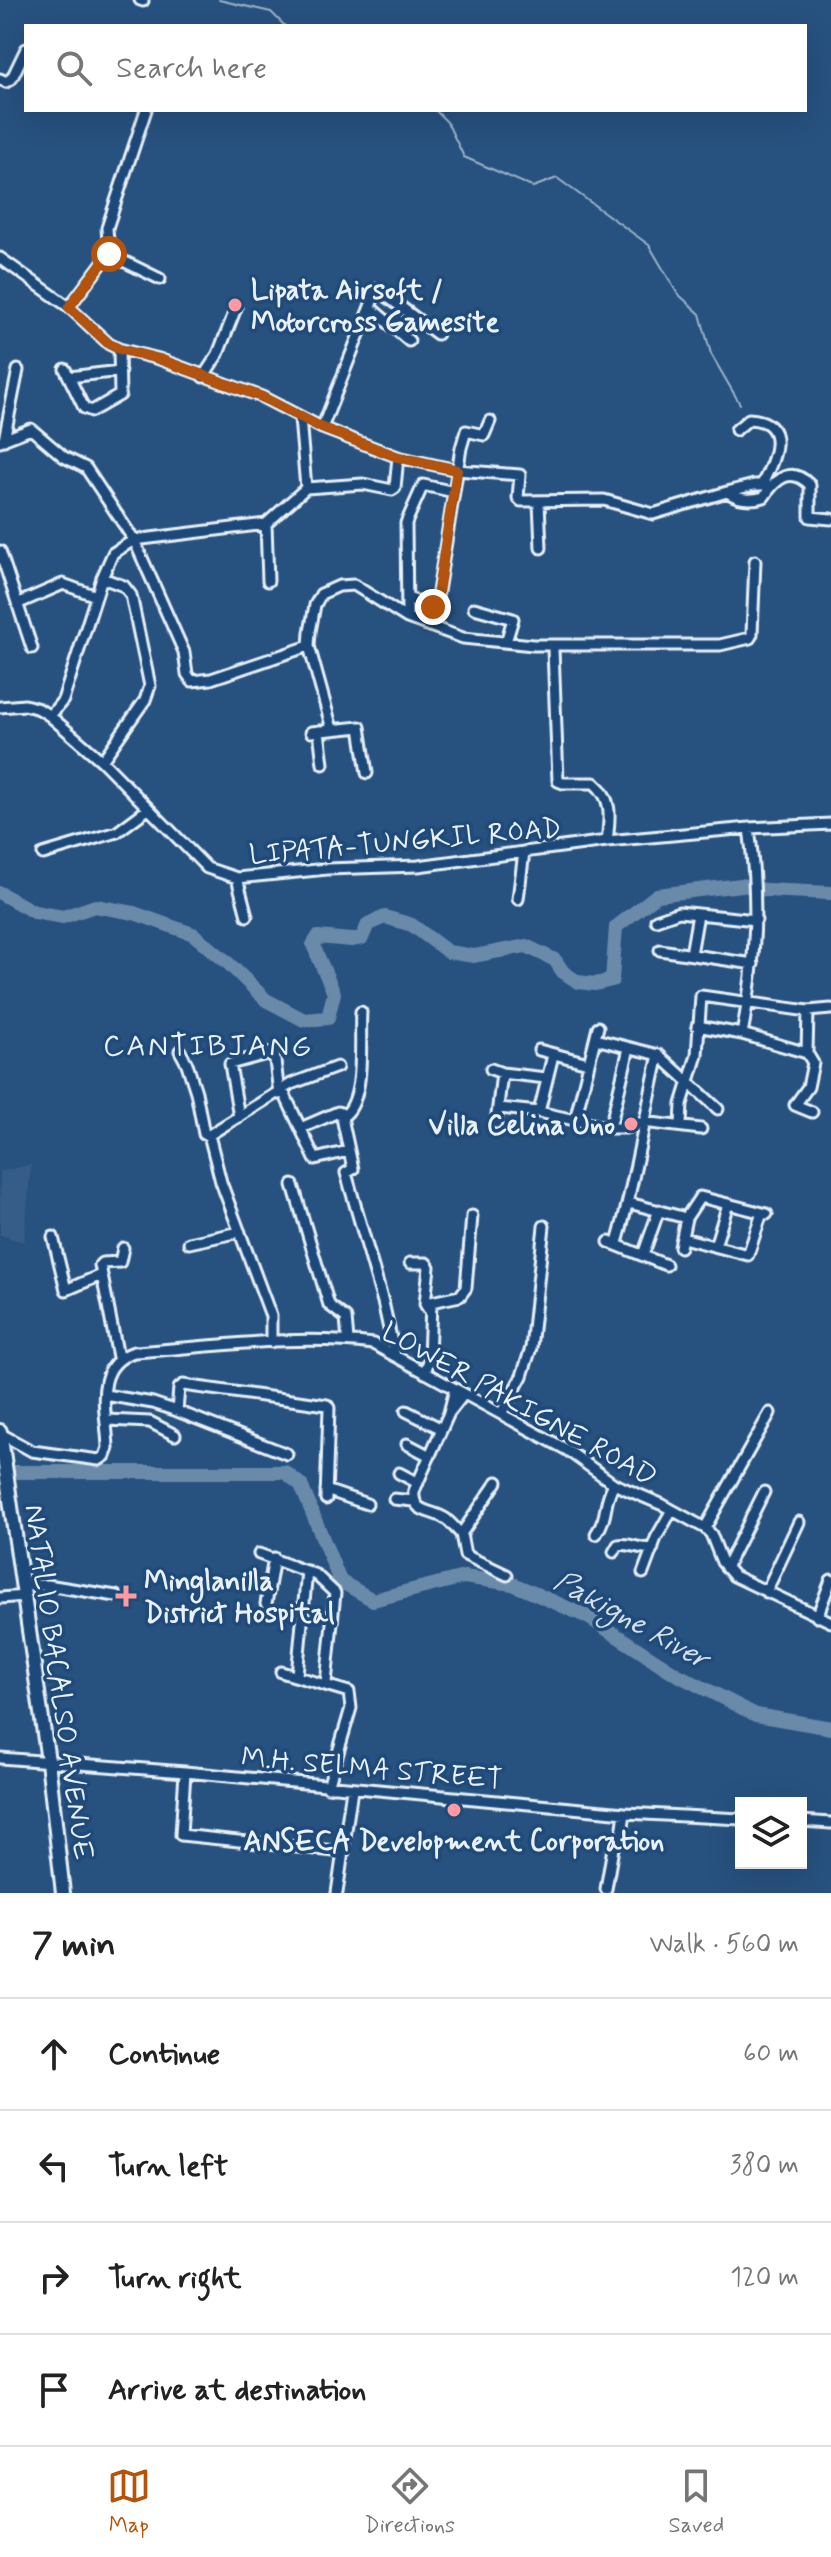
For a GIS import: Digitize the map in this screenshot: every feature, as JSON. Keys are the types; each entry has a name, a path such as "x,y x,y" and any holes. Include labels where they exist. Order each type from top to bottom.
{"highway":[{"name":"NATALIO BACALSO AVENUE","path":"0,1433 25,1591 63,1893"}],"street":[{"path":"0,79 6,82 12,78 24,53"},
{"path":"69,307 109,254 107,228 145,112"},
{"path":"109,254 160,279"},
{"path":"0,258 69,307 109,344 119,349 159,359 262,397 322,428 398,457 457,470 520,475 519,500 604,500 653,514 727,492 736,498 753,500 764,497 774,460 776,437 771,426 760,419 749,419 736,430"},
{"path":"322,428 377,289 437,334"},
{"path":"370,307 409,341"},
{"path":"203,377 218,354 236,308"},
{"path":"119,349 120,371 119,397 92,411 84,408 67,373 120,371"},
{"path":"2,441 18,370"},
{"path":"300,418 306,488"},
{"path":"408,598 432,608 436,604 466,431 484,435 490,421"},
{"path":"2,441 31,429 64,457 86,468 134,540 184,652 187,674 192,681 211,679 309,646"},
{"path":"50,716 63,700 113,553 134,540 266,524 306,488 363,484 392,490 395,488 398,457"},
{"path":"767,485 788,475 798,476 810,485 810,517 831,519"},
{"path":"407,618 406,523 413,503 423,485 454,492"},
{"path":"539,502 541,548"},
{"path":"266,524 268,581"},
{"path":"0,551 32,648"},
{"path":"332,729 309,646 315,605 321,594 339,586 354,585 407,618 463,638 533,645 720,645 750,638 753,632 755,561"},
{"path":"102,578 124,586 131,595 150,686 145,700 102,761"},
{"path":"19,603 63,584 96,596"},
{"path":"474,608 512,618 506,642"},
{"path":"553,649 558,781 594,783 605,794 611,813 607,841"},
{"name":"LIPATA-TUNGKIL ROAD","path":"0,707 25,705 50,716 102,761 207,868 237,878 327,869 418,866 607,841 831,824"},
{"path":"323,764 315,732 360,727 367,773"},
{"path":"43,854 117,832 148,809"},
{"path":"742,1034 749,1002 756,920 756,882 749,828"},
{"path":"518,899 524,852"},
{"path":"237,878 247,916"},
{"path":"656,920 679,912 756,920"},
{"path":"691,954 698,914"},
{"path":"660,950 753,964"},
{"path":"681,1125 688,1080 701,1057 697,1026 701,996 808,1011 831,1009"},
{"path":"808,1011 807,1053 813,1063 808,1087 795,1105 812,1112"},
{"path":"342,1117 354,1105 358,1090 361,1012"},
{"path":"697,1026 742,1034 807,1053"},
{"path":"575,1120 598,1027"},
{"path":"595,1039 659,1055 718,1109"},
{"path":"610,1128 629,1048"},
{"path":"539,1050 588,1063"},
{"path":"180,1051 196,1092 204,1134 209,1135"},
{"path":"239,1117 230,1064 274,1052 281,1092 316,1160 348,1151"},
{"path":"539,1112 553,1055"},
{"path":"659,1055 629,1203 613,1242 666,1265"},
{"path":"209,1135 291,1084 337,1067"},
{"path":"491,1069 546,1078"},
{"path":"496,1123 502,1073"},
{"path":"499,1108 539,1112 610,1128 626,1128 643,1122 701,1129"},
{"path":"301,1128 338,1112 342,1117 353,1169 346,1173 395,1356"},
{"path":"209,1135 221,1182 271,1316 271,1342"},
{"path":"293,1185 329,1305 345,1317 348,1341"},
{"path":"700,1197 728,1204 764,1214 750,1254 682,1242 686,1218 700,1197"},
{"path":"629,1203 686,1218"},
{"path":"715,1246 728,1204"},
{"path":"643,1255 659,1210"},
{"path":"425,1373 429,1360 433,1301 460,1296 466,1288 472,1216"},
{"path":"501,1414 522,1376 531,1348 544,1226"},
{"path":"189,1243 240,1232"},
{"path":"53,1237 66,1290 101,1275"},
{"path":"0,1433 32,1451 99,1460 105,1456 108,1448 106,1374 118,1357 101,1263 120,1262 123,1248"},
{"path":"410,1263 426,1263 429,1267 425,1304 430,1310"},
{"name":"LOWER PAKIGNE ROAD","path":"118,1357 134,1352 271,1342 348,1341 373,1344 567,1450 614,1484 705,1528"},
{"path":"177,1411 179,1388 183,1385 327,1405 326,1495 367,1504"},
{"path":"413,1501 418,1483 460,1392"},
{"path":"105,1395 153,1403 287,1454"},
{"path":"406,1411 442,1429"},
{"path":"770,1413 705,1528 711,1534 726,1568 737,1579 831,1622"},
{"path":"107,1420 150,1422 175,1435"},
{"path":"407,1444 430,1456"},
{"path":"399,1473 418,1483"},
{"path":"461,1534 497,1482"},
{"path":"596,1534 607,1515 606,1503 614,1484"},
{"path":"726,1568 764,1492"},
{"path":"394,1499 413,1501 418,1508 446,1519 461,1534 465,1555 507,1575"},
{"path":"643,1573 672,1510"},
{"path":"766,1592 799,1522"},
{"path":"614,1552 618,1545 626,1543 645,1550 653,1548"},
{"path":"259,1554 316,1575 336,1594 326,1683"},
{"path":"266,1604 274,1558"},
{"path":"297,1675 307,1571"},
{"path":"817,1617 831,1580"},
{"path":"0,1598 47,1585 116,1596"},
{"path":"281,1672 349,1692 352,1700 328,1787"},
{"name":"M.H. SELMA STREET","path":"0,1758 625,1813 735,1819"},
{"path":"185,1772 181,1835 344,1852"},
{"path":"337,1893 352,1789"},
{"path":"606,1889 613,1848 622,1834 625,1813"},
{"path":"807,1821 831,1823"}],"shaded area":[{"path":"31,1165 24,1242 0,1235 0,1171"}],"waterway":[{"path":"219,0 271,12 283,24"},
{"path":"437,112 447,122 464,157 533,187 557,178 649,245 677,293 700,314 711,354 740,404"},
{"path":"0,893 34,912 63,917 95,906 134,913 193,934 266,1000 304,1020 328,1018 334,993 313,945 318,937 362,938 368,924 385,917 412,925 448,952 474,956 526,946 555,960 563,972 578,982 595,984 612,980 616,927 657,895 741,885 765,890 831,893"},
{"name":"Pakigne River","path":"0,1472 285,1472 301,1485 340,1581 373,1600 464,1577 513,1584 588,1617 676,1674 756,1715 831,1728"}],"place":[{"name":"Lipata Airsoft / Motorcross Gamesite","path":"235,305"},
{"name":"Villa Celina Uno","path":"631,1124"},
{"name":"Minglanilla District Hospital","path":"126,1596"},
{"name":"ANSECA Development Corporation","path":"454,1810"}],"district":[{"name":"CANTIBJANG","path":"208,1045"}],"route":[{"path":"109,254 69,307 109,344 262,397 322,428 398,457 457,470 436,604 433,607"}]}
